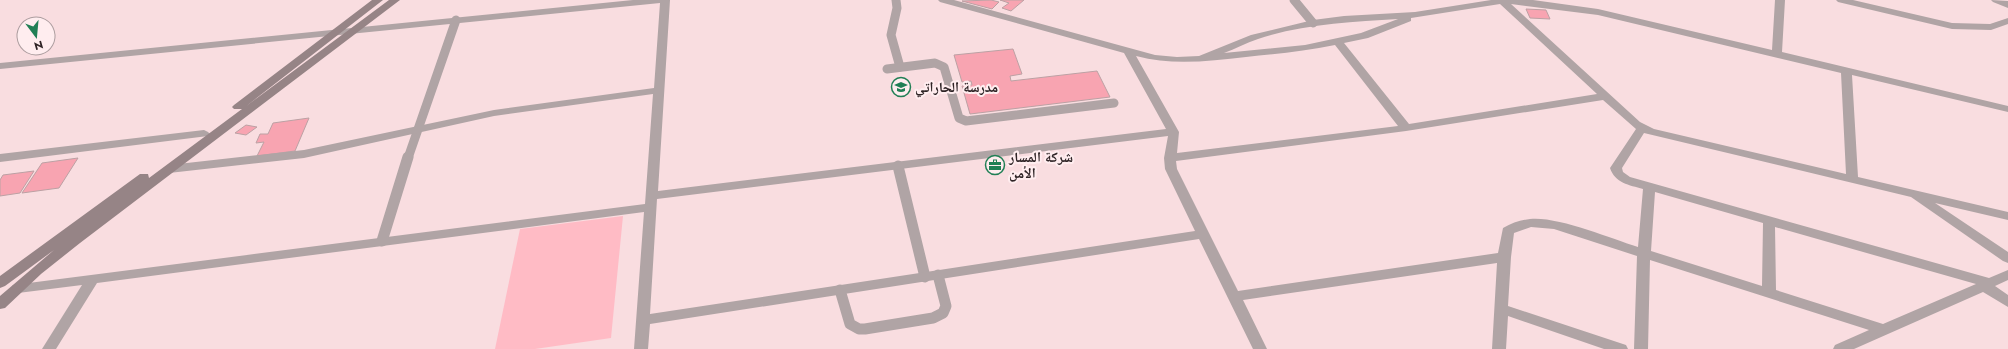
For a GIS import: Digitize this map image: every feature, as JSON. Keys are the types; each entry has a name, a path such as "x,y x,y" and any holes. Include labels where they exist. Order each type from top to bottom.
{"street":[{"path":"0,283 204,134 378,0"},
{"path":"0,304 56,256 169,168 395,0"},
{"path":"0,66 662,0"},
{"path":"641,349 665,0"},
{"path":"943,0 1163,59 1201,59 1271,53 1338,42 1364,36 1415,15"},
{"path":"1777,55 1780,0"},
{"path":"1841,0 1952,26 1991,27 2008,21"},
{"path":"1996,0 2008,5"},
{"path":"1201,59 1254,37 1313,23 1344,19 1415,15 1502,1 1526,2 1574,8 2008,109"},
{"path":"1502,1 1642,128 1659,135 1852,178 2008,216"},
{"path":"1338,42 1406,128"},
{"path":"1127,49 1173,132 1174,145 1170,158 1171,169 1260,349"},
{"path":"1846,71 1852,178"},
{"path":"169,168 304,154 501,112 660,90"},
{"path":"1170,158 1406,128 1606,96"},
{"path":"1642,128 1616,168 1618,174 1626,180 1649,188 1987,284 2008,302"},
{"path":"18,288 382,241 898,166 1173,132"},
{"path":"0,158 204,134"},
{"path":"1641,349 1644,253 1649,188"},
{"path":"1910,192 2008,258"},
{"path":"1769,221 1769,292"},
{"path":"1499,349 1504,257 1508,230 1520,224 1536,222 1555,225 1885,330"},
{"path":"643,320 1203,234"},
{"path":"1235,296 1504,257"},
{"path":"1840,349 2008,275"},
{"path":"49,349 92,278"},
{"path":"1501,309 1621,349"}],"lane":[{"path":"896,0 897,11 892,23 892,36 900,67"},
{"path":"1294,0 1313,23"},
{"path":"382,241 416,131 456,20"},
{"path":"887,69 935,63 944,67 959,118 966,121 1114,103"},
{"path":"840,290 850,324 859,329 933,318 942,313 946,306 932,276 898,166"}],"shaded area":[{"path":"623,216 611,338 535,349 495,349 520,229"}],"building":[{"path":"991,0 999,2 992,9 962,1"},
{"path":"1000,0 1024,0 1011,11 1002,8 1009,3"},
{"path":"1526,9 1546,10 1550,19 1530,18"},
{"path":"1013,49 1022,74 1010,76 1011,81 1097,71 1110,97 970,114 962,86 972,85 971,81 962,82 954,55"},
{"path":"309,118 295,151 257,156 264,142 256,143 260,134 268,134 273,123"},
{"path":"246,125 257,127 246,135 235,133"},
{"path":"78,158 59,188 22,193 42,163"},
{"path":"34,171 20,193 0,196 0,180 3,175"}],"place":[{"name":"مدرسة الحاراتي","path":"901,87"},
{"name":"شركة المسار الأمن","path":"995,165"}]}
